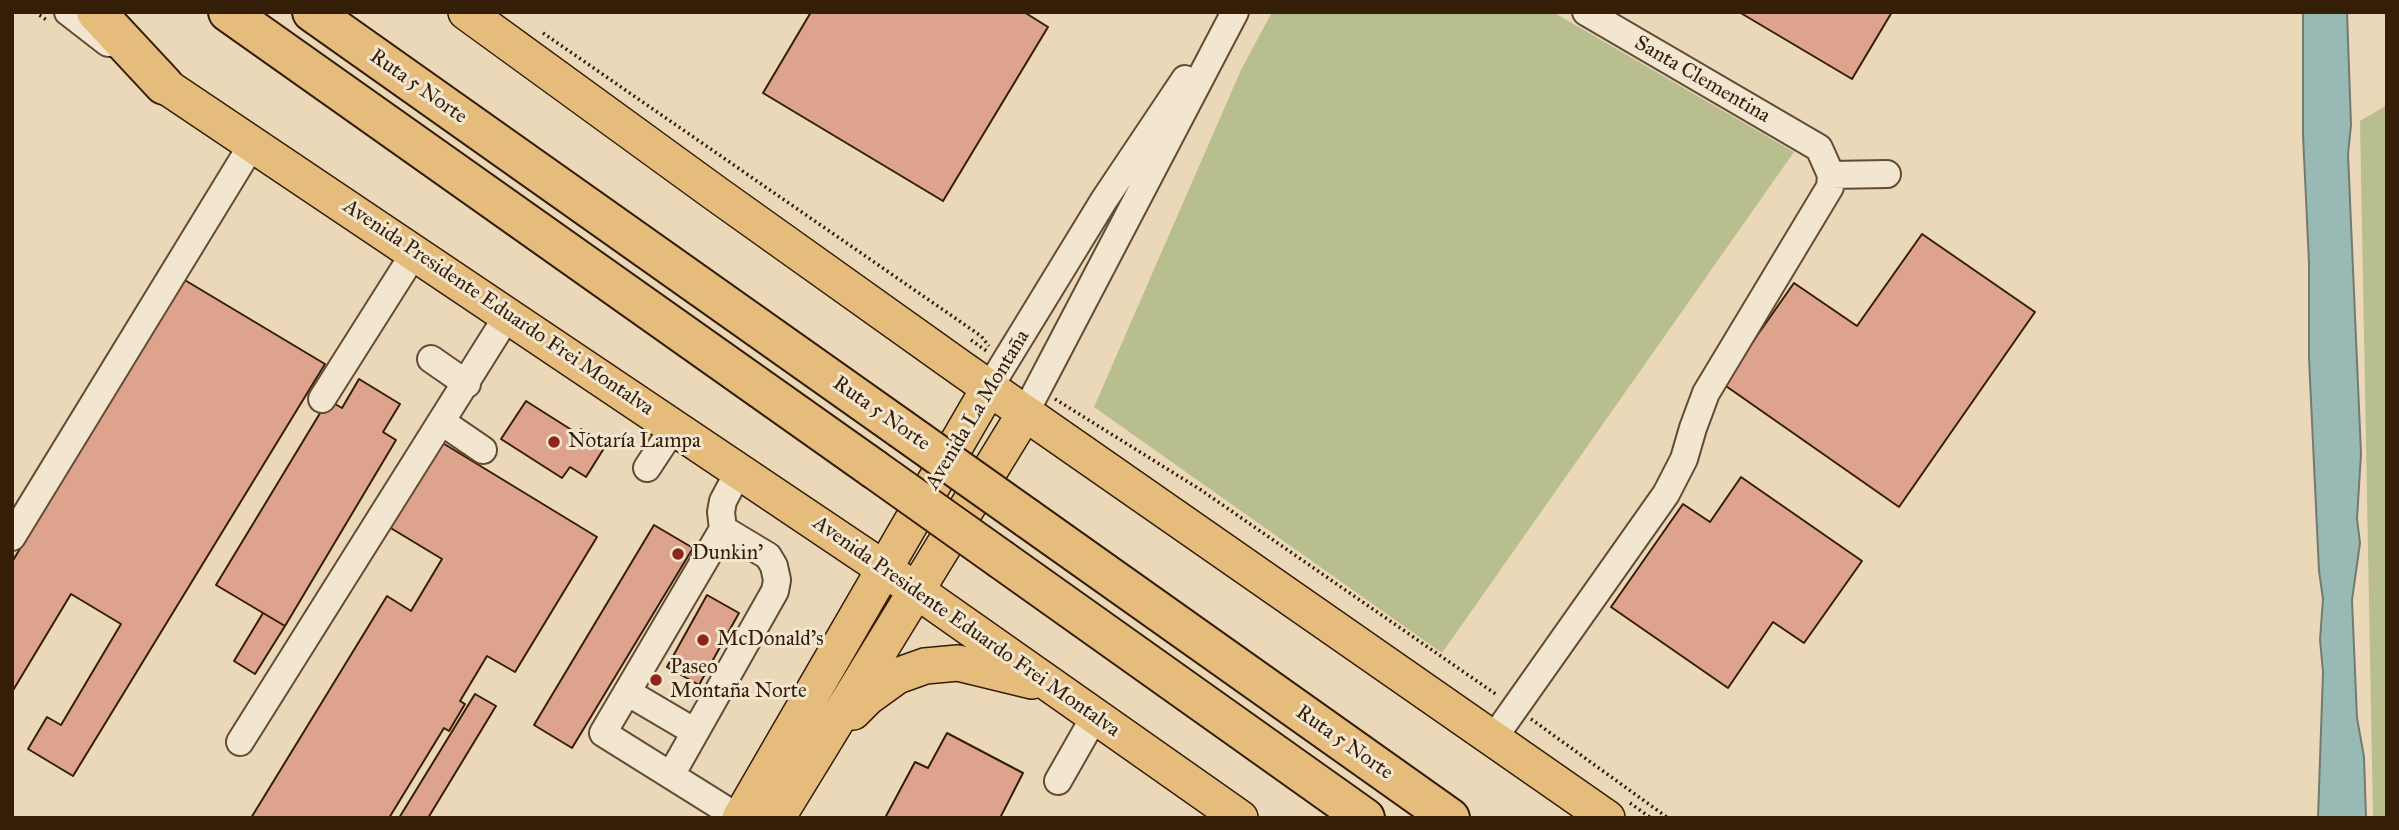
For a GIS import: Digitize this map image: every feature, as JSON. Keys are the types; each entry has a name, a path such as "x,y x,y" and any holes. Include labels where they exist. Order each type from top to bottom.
{"highway":[{"path":"96,12 164,85"},
{"path":"228,12 1365,818"},
{"name":"Ruta 5 Norte","path":"312,12 1450,818"}],"main road":[{"path":"466,12 726,201 997,376 1493,739 1607,818"},
{"name":"Avenida Presidente Eduardo Frei Montalva","path":"164,85 917,591 1240,818"},
{"name":"Avenida La Montaña","path":"740,818 997,376"},
{"name":"Avenida La Montaña","path":"777,818 1032,401"},
{"path":"816,754 868,697 897,676 912,669 958,663 998,671 1055,688"}],"street":[{"name":"Avenida Presidente Eduardo Frei Montalva","path":"68,12 164,85"},
{"name":"Avenida La Montaña","path":"997,376 1104,200 1234,12"},
{"name":"Avenida La Montaña","path":"1032,401 1234,12"},
{"name":"Santa Clementina","path":"1586,12 1819,148 1831,175"},
{"path":"12,537 253,143"},
{"path":"1493,739 1665,494 1684,459 1706,393 1825,197 1830,187 1831,175 1887,174"},
{"path":"322,399 415,252"},
{"path":"240,742 508,315"},
{"path":"431,359 467,384"},
{"path":"442,422 483,450"},
{"path":"647,468 674,427"},
{"path":"739,471 723,501 723,529 603,733 740,818"},
{"path":"671,775 775,591 777,580 774,566 768,556 723,529"},
{"path":"627,692 695,732"},
{"path":"1058,781 1094,716"}],"path":[{"path":"537,28 981,337 997,376"},
{"path":"1032,401 1201,489 1516,708 1668,818"}],"green space":[{"path":"1272,12 1553,12 1794,152 1442,653 1094,407 1241,70"},
{"path":"2387,105 2387,818 2373,818 2360,121"}],"water":[{"path":"2303,12 2347,12 2351,125 2348,154 2361,454 2357,519 2360,543 2352,600 2357,718 2364,757 2366,818 2318,818 2323,599 2319,571 2309,358 2309,263 2303,135"}],"building":[{"path":"811,12 1024,12 1048,27 943,201 763,93"},
{"path":"1739,12 1892,12 1852,79"},
{"path":"1922,234 2035,312 1899,507 1723,384 1794,283 1857,326"},
{"path":"183,279 325,364 73,776 28,749 47,717 61,725 121,624 71,594 12,692 12,562"},
{"path":"359,379 400,404 383,432 396,440 285,626 216,585 328,400 342,408"},
{"name":"Notaría Lampa","path":"526,401 578,434 581,429 606,445 586,477 570,467 562,478 501,439"},
{"path":"441,442 597,537 515,672 487,656 460,701 465,704 449,731 444,728 389,818 251,818 387,596 411,611 442,559 389,527"},
{"path":"1741,477 1862,561 1804,643 1773,622 1728,688 1611,607 1683,504 1710,522"},
{"path":"654,525 693,548 572,748 534,725"},
{"name":"McDonald's","path":"707,595 739,613 699,685 667,667"},
{"path":"263,613 285,626 255,674 234,661"},
{"path":"475,694 496,706 428,818 399,818"},
{"path":"947,733 1023,773 1000,818 885,818 915,762 928,768"}],"place":[{"name":"Notaría Lampa","path":"554,442"},
{"name":"Dunkin'","path":"678,554"},
{"name":"McDonald's","path":"703,640"},
{"name":"Paseo Montaña Norte","path":"656,680"}]}
